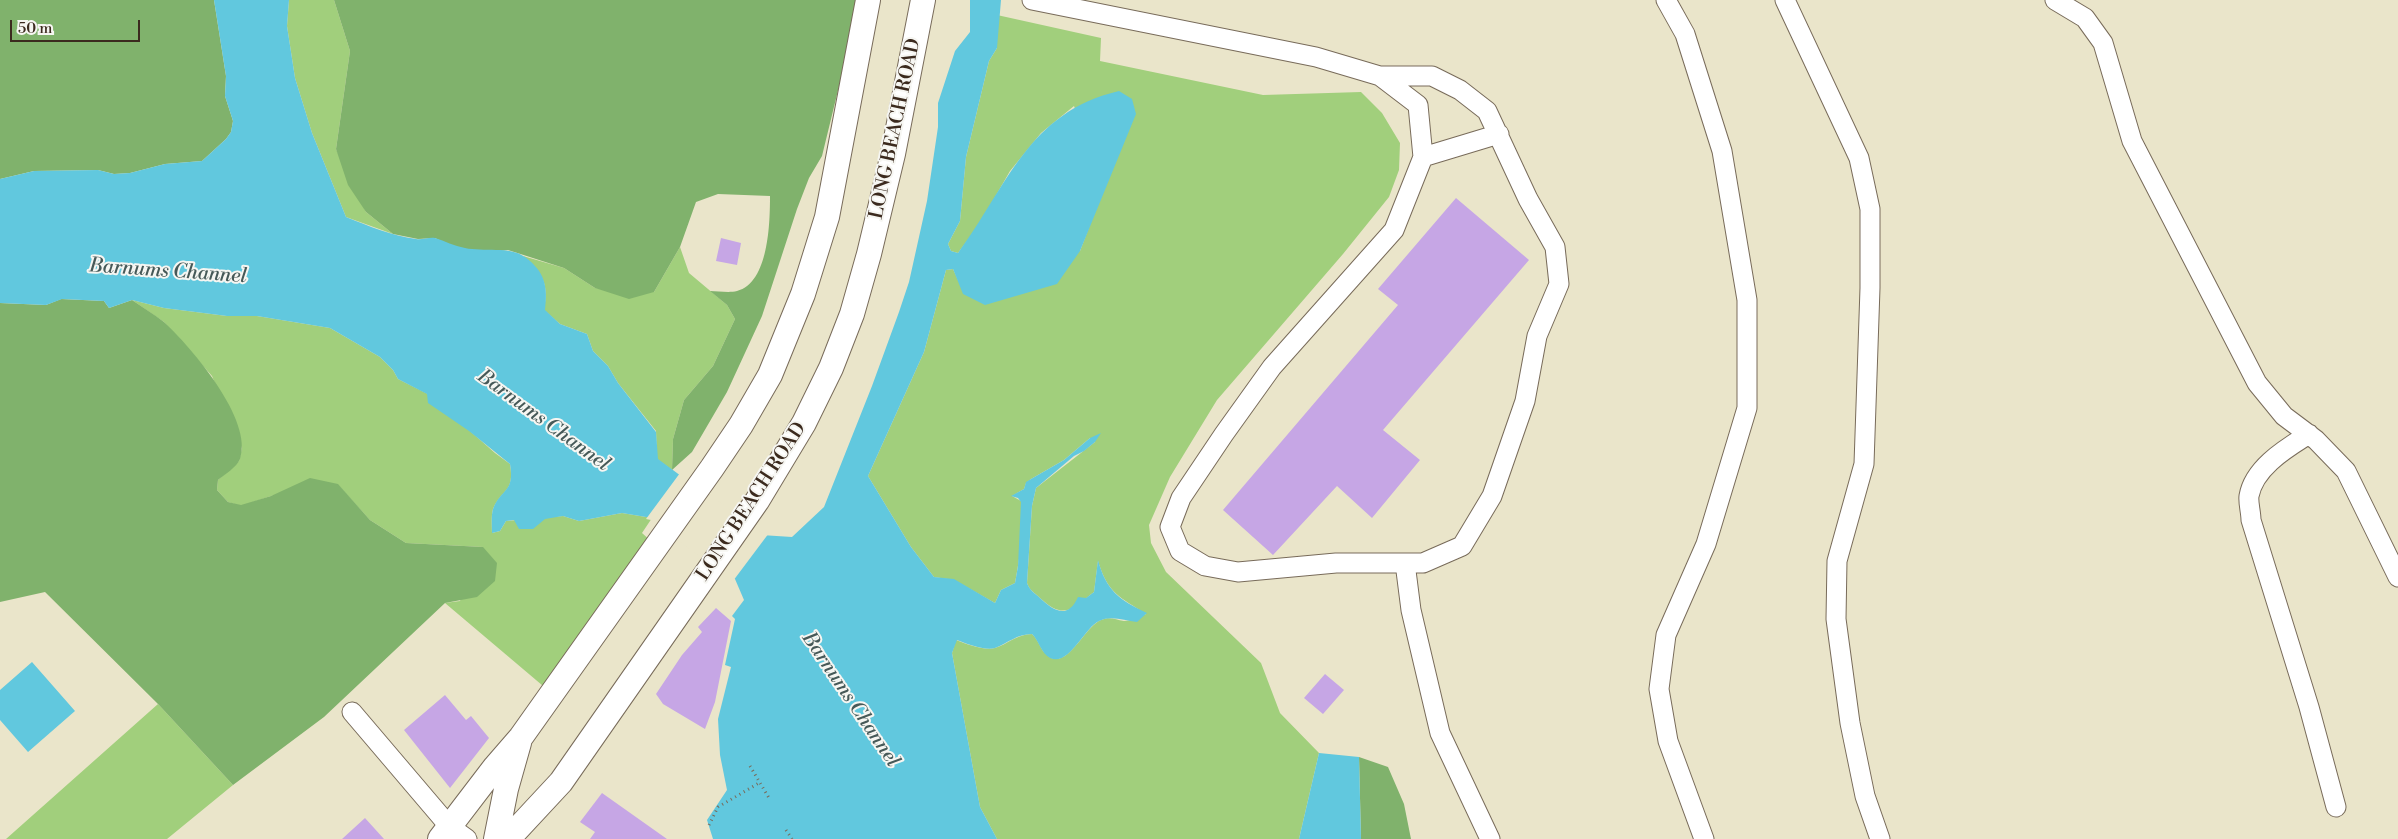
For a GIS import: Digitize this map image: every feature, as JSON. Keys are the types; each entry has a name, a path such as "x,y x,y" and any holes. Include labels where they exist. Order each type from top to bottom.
{"main road":[{"path":"452,835 495,767 521,737 741,426 770,374 803,294 827,217 868,0"},
{"name":"LONG BEACH ROAD","path":"508,839 561,782 757,502 804,424 831,368 852,314 869,254 893,154 922,0"},
{"path":"496,839 506,789 521,737"}],"street":[{"path":"1032,0 1074,4 1316,57 1380,76 1432,76 1460,90 1487,111 1528,199 1555,247 1559,284 1537,336 1526,401 1492,496 1462,546 1423,562 1336,563 1238,572 1205,566 1180,551 1170,526 1181,498 1272,367 1394,230 1423,158 1418,105 1380,76"},
{"path":"1666,0 1685,34 1722,151 1747,300 1747,408 1706,544 1666,635 1659,689 1668,741 1704,839"},
{"path":"1785,0 1859,158 1870,209 1870,288 1864,464 1837,561 1836,619 1855,750 1865,796 1880,839"},
{"path":"2055,0 2085,18 2103,44 2132,141 2257,384 2284,416 2309,434 2346,471 2398,577"},
{"path":"1423,158 1499,134"},
{"path":"2309,434 2283,450 2260,473 2249,495 2251,520 2309,707 2336,808"},
{"path":"1406,563 1411,610 1440,733 1490,839"},
{"path":"352,712 452,835"}],"path":[{"path":"750,766 769,798"},
{"path":"708,825 718,808 759,783"},
{"path":"786,830 792,839"}],"green space":[{"path":"0,0 214,0 226,76 225,96 233,121 231,132 202,161 165,164 130,173 114,174 98,170 34,171 0,179"},
{"path":"289,0 334,0 350,51 336,149 366,212 393,234 346,217 312,133 295,78 287,26"},
{"path":"334,0 860,0 822,156 809,178 797,209 762,316 727,392 692,452 672,470 673,439 684,400 713,366 735,319 727,305 710,291 737,291 748,286 756,276 766,250 770,196 718,194 696,202 680,247 654,292 629,299 595,288 564,268 508,250 489,252 466,249 449,245 435,238 418,239 393,234 366,212 348,185 336,149 350,51"},
{"path":"997,15 1101,38 1100,61 1263,95 1361,92 1382,113 1400,143 1399,170 1389,197 1343,254 1217,400 1170,477 1149,525 1151,543 1166,572 1261,663 1280,713 1319,753 1299,839 997,839 980,807 952,653 956,640 975,647 991,649 1017,637 1032,634 1045,654 1055,659 1062,658 1069,653 1089,630 1101,620 1110,618 1127,621 1146,614 1116,594 1106,581 1098,561 1094,592 1073,608 1067,610 1062,611 1048,605 1029,588 1027,583 1032,506 1036,488 1095,442 1090,438 1064,460 1031,479 1026,483 1024,489 1012,496 1021,501 1022,511 1022,532 1015,583 1001,590 995,603 954,580 934,577 911,547 868,476 924,352 946,270 953,269 958,280 1080,251 1104,188 1074,106 1041,133 1010,171 979,225 958,253 951,251 948,244 960,221 966,157 989,61 997,48"},
{"path":"680,247 689,273 727,305 735,319 713,366 684,400 673,439 672,470 657,459 656,431 618,383 608,366 593,351 587,334 560,324 544,310 546,292 543,280 540,274 523,256 564,268 595,288 654,292"},
{"path":"61,299 104,301 109,308 132,300 164,322 176,333 204,366 229,405 238,425 242,443 240,459 233,468 218,480 217,490 228,502 241,505 271,496 310,478 338,484 370,520 406,543 483,547 497,563 495,581 477,597 445,603 324,717 233,785 158,704 45,592 0,602 0,303 46,305"},
{"path":"132,300 164,308 227,316 257,316 330,328 380,357 393,370 398,379 428,394 510,464 511,480 493,509 492,533 500,531 506,521 563,516 579,521 622,513 652,518 642,533 653,543 549,691 445,603 460,601 483,547 406,543 370,520 338,485 271,496 241,506 228,502 217,490 218,480 239,461 242,448 212,376 164,322"},
{"path":"158,704 233,785 167,839 6,839"},
{"path":"1359,757 1388,767 1404,804 1411,839 1361,839"}],"water":[{"name":"Barnums Channel","path":"214,0 289,0 287,26 295,78 312,133 346,217 398,236 418,239 435,238 465,248 504,250 525,257 537,268 544,280 546,294 545,310 560,324 587,334 593,351 608,366 618,383 656,432 658,459 761,535 792,537 824,507 872,386 909,282 927,201 938,127 938,103 955,51 970,32 970,0 1001,0 997,48 989,61 966,157 960,221 948,244 951,251 958,253 1023,155 1041,134 1062,116 1088,101 1119,91 1132,99 1136,114 1080,251 1057,284 985,305 963,294 953,269 946,270 924,352 868,476 911,547 934,577 954,579 995,603 1001,590 1015,583 1018,566 1021,502 1018,498 1011,496 1024,489 1026,482 1064,460 1090,438 1101,433 1095,442 1074,456 1036,488 1032,506 1027,583 1033,592 1051,607 1056,610 1066,611 1074,604 1078,597 1086,598 1094,592 1098,560 1105,579 1115,593 1147,613 1137,622 1113,618 1099,621 1093,625 1070,652 1064,657 1057,659 1047,656 1032,634 1017,637 991,649 976,647 957,640 952,653 980,807 997,839 713,839 707,820 727,790 720,755 718,719 731,667 725,665 735,619 732,616 744,600 735,579 652,518 622,513 579,521 563,516 545,519 533,529 519,529 514,520 506,521 500,531 492,533 493,509 511,480 510,464 469,431 428,403 427,394 398,379 393,370 380,357 330,328 257,316 227,316 164,308 132,300 109,308 104,301 62,299 46,305 0,303 0,179 34,171 98,170 114,174 130,173 165,164 202,161 231,132 233,121 225,96 226,76"},
{"path":"32,662 75,711 28,752 0,720 0,690"},
{"path":"1319,753 1359,757 1361,839 1299,839"}],"pier":[{"path":"680,473 762,533 769,533 733,581 651,520 646,519"}],"building":[{"path":"1456,198 1529,260 1383,430 1420,460 1372,518 1337,486 1273,555 1223,510 1398,305 1378,289"},
{"path":"721,238 741,243 737,265 716,261"},
{"path":"716,608 731,621 715,702 705,729 663,704 656,694 682,655 702,632 698,627"},
{"path":"1325,674 1344,690 1323,714 1304,698"},
{"path":"445,695 466,720 471,716 489,738 450,788 404,730"},
{"path":"602,793 667,839 590,839 595,832 580,822"},
{"path":"365,818 384,839 342,839"}]}
